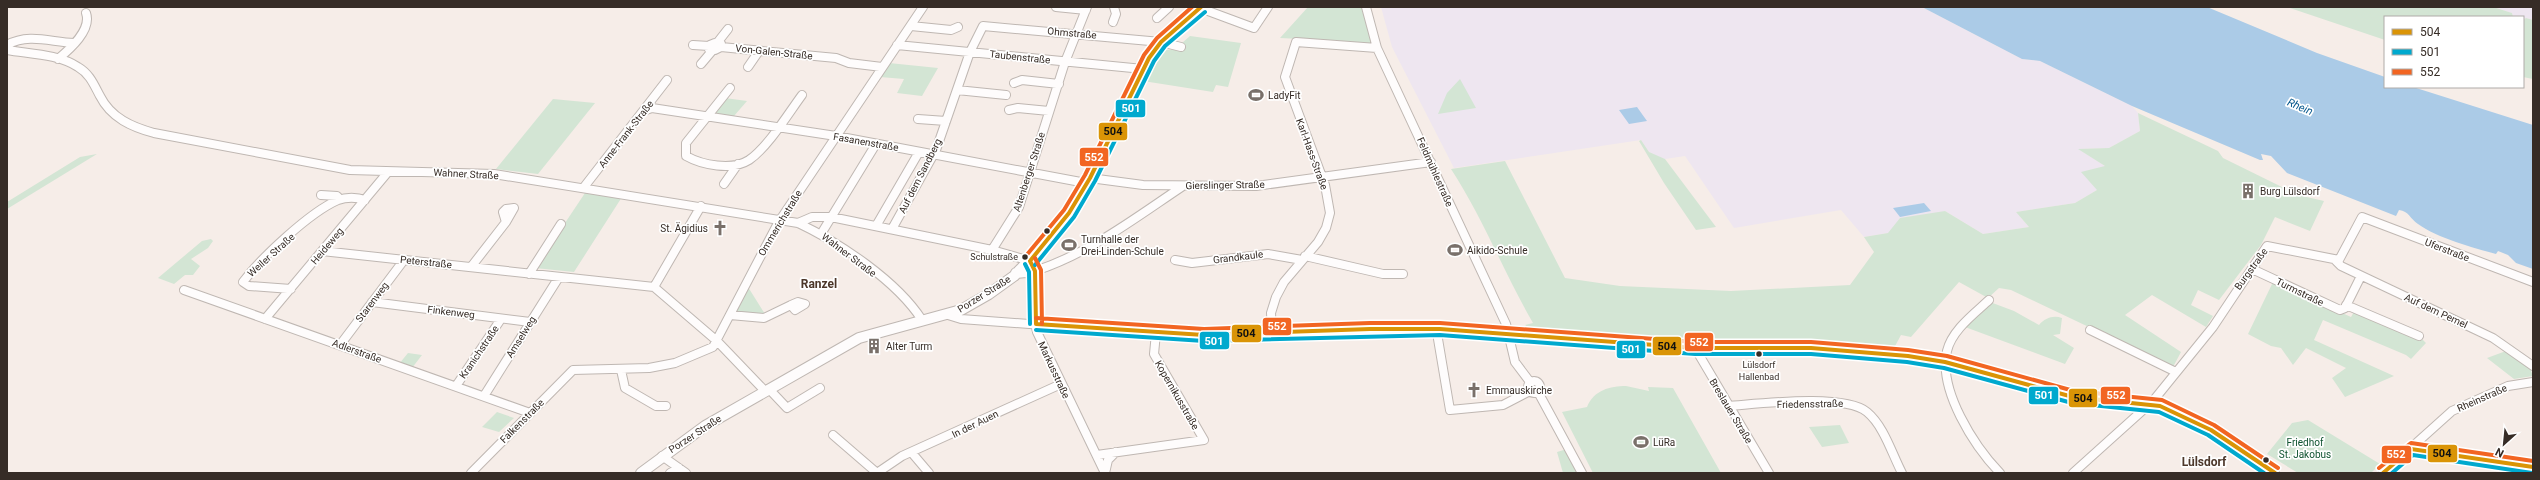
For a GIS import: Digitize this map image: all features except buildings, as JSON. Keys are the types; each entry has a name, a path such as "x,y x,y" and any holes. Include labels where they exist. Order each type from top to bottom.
{"main road":[{"name":"Porzer Straße","path":"641,473 662,456 705,426 859,338 884,329 948,315 973,303 1016,273 1030,261 1069,213 1088,180 1143,69 1161,42 1201,8"},
{"path":"1016,273 1035,273"}],"street":[{"name":"Ommerichstraße","path":"573,370 621,370 675,363 708,350 717,341 781,218 923,7"},
{"path":"1056,7 1087,8"},
{"path":"1113,22 1116,14 1114,7"},
{"path":"1157,18 1169,7"},
{"path":"1201,8 1254,28 1268,7"},
{"name":"Feldmühlestraße","path":"1366,7 1377,48 1501,312 1515,362 1555,420 1582,473"},
{"name":"Altenberger Straße","path":"992,250 1015,216 1065,62 1087,8"},
{"path":"58,59 74,43 86,26 88,19 86,13"},
{"path":"910,26 950,30 958,27"},
{"name":"Ohmstraße","path":"983,26 1161,42 1181,47"},
{"name":"Auf dem Sandberg","path":"892,229 934,154 970,52 983,26"},
{"path":"693,45 710,49 719,45 728,29"},
{"path":"7,45 16,39 30,37 74,43"},
{"name":"Karl-Hass-Straße","path":"1272,332 1270,326 1276,297 1324,232 1330,211 1321,176 1285,77 1296,42 1307,41 1367,49 1377,48"},
{"name":"Von-Galen-Straße","path":"719,45 827,58 849,63 882,67"},
{"name":"Taubenstraße","path":"897,45 1143,69"},
{"path":"702,64 710,49"},
{"name":"Wahner Straße","path":"7,50 58,59 86,73 112,114 127,124 144,130 336,168 388,172 494,174 781,218 798,223 821,234 898,294 922,320"},
{"path":"748,67 759,51"},
{"name":"Anne-Frank-Straße","path":"584,187 646,110 667,80"},
{"path":"1014,83 1022,80 1059,84"},
{"path":"730,88 686,143 686,156 696,162 712,165 738,164 752,158 802,95"},
{"path":"957,90 1006,95"},
{"name":"Fasanenstraße","path":"646,110 652,108 777,126 1029,172 1088,180"},
{"path":"1009,110 1018,108 1049,112"},
{"path":"918,118 946,121"},
{"path":"821,234 876,144"},
{"name":"Auf dem Sandberg","path":"876,226 919,152"},
{"name":"Gierslinger Straße","path":"1088,180 1143,185 1256,186 1431,162"},
{"path":"724,184 738,164"},
{"name":"Heideweg","path":"265,319 291,290 388,172"},
{"path":"1035,273 1054,266 1084,251 1183,186"},
{"path":"321,195 337,196 340,199 357,197 365,200"},
{"name":"Weiler Straße","path":"291,290 249,286 243,282 281,244 331,204 340,199"},
{"path":"701,206 654,287 717,341 787,408 820,388"},
{"path":"798,223 812,217 831,217 992,250 1030,261"},
{"name":"Uferstraße","path":"2336,261 2342,258 2362,217 2533,282"},
{"path":"471,267 506,222"},
{"path":"529,274 561,224"},
{"name":"Burgstraße","path":"2074,473 2149,404 2213,327 2231,297 2267,246 2336,261"},
{"name":"Peterstraße","path":"322,251 654,287"},
{"name":"Grandkaule","path":"1175,260 1192,263 1268,254 1304,258 1382,274 1404,274"},
{"name":"Starenweg","path":"340,345 404,260"},
{"name":"Markusstraße","path":"1030,261 1035,273 1037,332 1105,473"},
{"name":"Auf dem Pemel","path":"2336,261 2341,266 2361,276 2493,338 2533,366"},
{"name":"Turmstraße","path":"2252,269 2335,309 2343,310 2346,305 2410,327 2419,336"},
{"path":"2346,305 2361,276"},
{"name":"Amselweg","path":"484,396 559,277"},
{"name":"Adlerstraße","path":"184,290 530,413"},
{"path":"1989,300 1952,340 1945,362 1957,408 1964,424 1984,456 2000,473"},
{"name":"Finkenweg","path":"372,302 530,322"},
{"path":"730,315 764,318 791,305"},
{"path":"948,315 961,319 1204,335 1403,328 1695,348 1845,350 1945,362 2073,397 2149,404 2171,410 2197,423 2275,473"},
{"name":"Kranichstraße","path":"456,386 502,318"},
{"path":"2090,330 2176,372"},
{"name":"Kopernikusstraße","path":"1096,455 1204,440 1154,354 1156,333"},
{"path":"1438,339 1450,410 1509,405 1520,400 1533,389"},
{"name":"Breslauer Straße","path":"1695,348 1769,473"},
{"name":"Falkenstraße","path":"471,473 573,370"},
{"path":"621,370 625,388 656,406 666,406"},
{"name":"Rheinstraße","path":"2383,473 2452,411 2504,388 2533,382"},
{"name":"In der Auen","path":"833,435 877,473 902,456 912,453 1061,384"},
{"name":"Friedensstraße","path":"1728,406 1837,402 1860,407 1871,417 1902,473"},
{"path":"2411,449 2533,467"},
{"path":"1105,473 1111,456 1117,451"},
{"path":"912,453 929,473"},
{"path":"662,456 682,470"},
{"path":"670,473 682,470"}],"shaded area":[{"path":"1381,7 1922,7 2022,59 2040,61 2132,106 2138,113 2140,131 2109,148 2079,149 2105,166 2097,190 2075,203 2016,212 2029,227 1983,234 1945,211 1888,233 1864,237 1841,210 1734,228 1685,156 1665,159 1658,157 1649,152 1641,140 1454,168 1392,47"},
{"path":"2493,7 2533,7 2533,20 2526,18 2524,19 2524,16 2513,16 2512,13"}],"green space":[{"path":"1308,7 1361,7 1372,43 1363,47 1321,40 1280,38"},
{"path":"2287,7 2493,7 2512,13 2513,16 2384,16 2384,40"},
{"path":"2526,18 2533,20 2533,79 2524,77 2524,19"},
{"path":"1190,36 1241,43 1228,87 1216,85 1213,92 1143,81 1155,58 1163,50 1180,49 1182,43"},
{"path":"889,63 938,68 922,96 897,93 904,79 880,77"},
{"path":"1460,79 1476,108 1438,114 1447,93"},
{"path":"725,98 747,101 734,116 716,115 714,113"},
{"path":"553,99 595,103 538,174 496,169"},
{"path":"2138,113 2218,151 2223,158 2298,195 2324,201 2310,231 2275,217 2261,245 2219,300 2198,290 2191,305 2213,316 2206,327 2152,295 2125,315 2181,352 2173,367 2011,290 1999,288 1988,298 1959,282 1911,337 1901,335 1894,348 1856,344 1648,340 1530,329 1525,325 1533,323 1463,188 1451,169 1505,161 1565,278 1620,286 1731,291 1850,285 1874,252 1864,237 1888,233 1900,218 1945,211 1983,234 2029,227 2016,212 2075,203 2097,190 2081,172 2105,166 2078,149 2109,148 2140,131"},
{"path":"1641,140 1649,152 1665,159 1716,227 1696,230 1664,183 1639,141"},
{"path":"97,154 7,209 7,202 80,157"},
{"path":"585,193 622,197 574,272 535,268"},
{"path":"211,239 213,241 208,248 191,259 200,266 193,275 185,275 174,284 158,278 202,241"},
{"path":"2273,282 2351,317 2355,310 2421,338 2426,343 2411,359 2406,355 2323,320 2314,340 2394,376 2345,397 2332,378 2346,368 2306,348 2293,365 2281,348 2271,346 2248,334"},
{"path":"748,287 765,314 735,313"},
{"path":"1990,302 2014,311 2039,325 2049,318 2062,318 2060,334 2053,335 2074,348 2065,364 1965,327"},
{"path":"2506,351 2533,369 2531,371 2533,376 2514,379 2487,358"},
{"path":"408,353 422,355 412,368 399,364"},
{"name":"LüRa","path":"1626,386 1649,391 1648,387 1673,388 1721,473 1593,473 1562,412 1587,407 1590,401 1603,390"},
{"path":"497,412 514,418 499,432 482,427"},
{"name":"Friedhof St. Jakobus","path":"2308,420 2380,464 2371,473 2298,473 2267,454 2292,423"},
{"path":"1840,425 1849,443 1822,447 1809,427"},
{"path":"1567,449 1579,473 1563,473 1557,452"}],"water":[{"name":"Rhein","path":"1922,7 2207,7 2317,53 2384,77 2384,88 2416,88 2533,125 2533,269 2516,263 2508,255 2498,251 2496,254 2487,252 2435,234 2418,224 2405,212 2399,210 2396,216 2287,173 2271,156 2261,154 2263,160 2260,160 2132,106 2040,61 2022,59"},
{"path":"1637,107 1647,121 1629,124 1619,110"},
{"path":"1924,203 1931,211 1900,217 1893,208"}],"transit line":[{"name":"552","path":"1025,257 1064,210 1085,175 1144,55 1157,38 1192,7"},
{"name":"504","path":"1030,261 1069,213 1090,178 1149,58 1161,42 1201,7"},
{"name":"501","path":"1035,265 1074,217 1095,181 1154,61 1165,46 1205,12"},
{"name":"552","path":"1035,258 1041,270 1042,324"},
{"name":"504","path":"1030,261 1035,271 1036,324"},
{"name":"501","path":"1025,264 1029,272 1030,324"},
{"name":"552","path":"1036,318 1204,329 1370,323 1440,323 1695,342 1811,342 1908,350 1947,356 2074,391 2162,400 2214,425 2278,468"},
{"name":"504","path":"1036,324 1204,335 1370,329 1440,329 1695,348 1811,348 1908,356 1945,362 2073,397 2160,406 2211,430 2275,473"},
{"name":"501","path":"1036,330 1204,341 1440,335 1695,354 1811,354 1907,362 1944,368 2072,403 2159,412 2208,435 2264,473"},
{"name":"552","path":"2379,468 2411,443 2533,461"},
{"name":"504","path":"2411,449 2533,467"},
{"name":"504","path":"2383,473 2411,449"},
{"name":"501","path":"2392,473 2413,455 2532,473"}],"place":[{"name":"LadyFit","path":"1256,95"},
{"name":"Burg Lülsdorf","path":"2248,191"},
{"name":"St. Ägidius","path":"720,228"},
{"name":"Turnhalle der Drei-Linden-Schule","path":"1069,245"},
{"name":"Aikido-Schule","path":"1455,250"},
{"name":"Schulstraße","path":"1025,257"},
{"name":"Alter Turm","path":"874,346"},
{"name":"Lülsdorf Hallenbad","path":"1759,354"},
{"name":"Emmauskirche","path":"1474,390"},
{"name":"LüRa","path":"1641,442"}],"district":[{"name":"Ranzel","path":"819,284"},
{"name":"Lülsdorf","path":"2204,462"}]}
